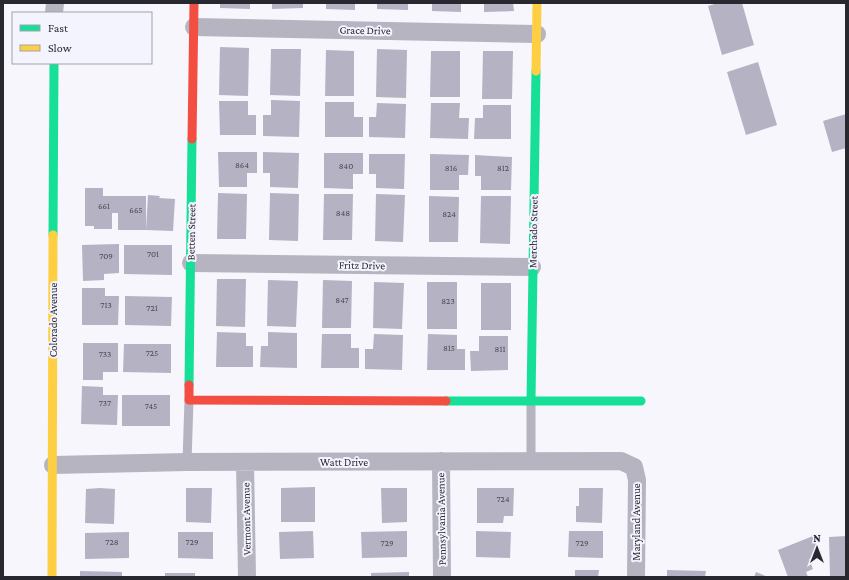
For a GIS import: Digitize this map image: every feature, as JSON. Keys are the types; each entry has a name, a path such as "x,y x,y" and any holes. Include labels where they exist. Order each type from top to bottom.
{"street":[{"name":"Betten Street","path":"189,400 194,3"},
{"name":"Merchado Street","path":"531,400 537,3"},
{"name":"Grace Drive","path":"194,27 537,34"},
{"name":"Colorado Avenue","path":"52,577 54,64"},
{"name":"Fritz Drive","path":"191,262 532,267"},
{"path":"189,400 641,401"},
{"name":"Watt Drive","path":"52,465 187,462 532,460 621,461 634,467"},
{"name":"Pennsylvania Avenue","path":"441,461 442,577"},
{"name":"Vermont Avenue","path":"245,462 247,577"},
{"name":"Maryland Avenue","path":"634,467 637,480 636,577"}],"lane":[{"name":"Betten Street","path":"187,462 189,400"},
{"name":"Merchado Street","path":"531,400 532,460"}],"building":[{"path":"220,3 250,3 250,9 220,8"},
{"path":"272,3 303,3 303,8 272,9"},
{"path":"326,3 355,3 355,10 326,9"},
{"path":"377,3 408,3 408,10 377,9"},
{"path":"432,3 461,3 461,12 432,11"},
{"path":"484,3 513,3 514,11 484,12"},
{"path":"718,3 742,3 754,45 722,55 708,6"},
{"path":"220,47 249,48 248,96 219,95"},
{"path":"271,49 301,49 300,96 270,95"},
{"path":"377,49 407,50 406,98 376,97"},
{"path":"326,50 354,51 354,96 325,96"},
{"path":"431,51 460,51 460,97 430,97"},
{"path":"483,51 513,51 512,99 482,99"},
{"path":"758,62 777,125 746,135 727,72"},
{"path":"271,100 300,101 299,137 263,136 263,115 271,115"},
{"path":"219,101 248,101 248,115 256,115 256,135 220,135"},
{"path":"325,102 354,102 354,117 363,117 363,137 325,137"},
{"path":"377,103 406,104 405,138 369,137 369,117 376,117"},
{"path":"431,103 460,103 459,118 469,118 468,139 430,138"},
{"path":"483,105 511,105 511,139 474,139 475,118 483,118"},
{"path":"846,114 846,148 832,152 823,121"},
{"path":"218,152 257,152 257,173 247,173 247,187 219,187"},
{"path":"263,152 299,153 298,188 270,187 270,173 263,173"},
{"path":"324,153 363,153 363,174 353,174 353,189 324,188"},
{"path":"369,154 405,154 404,189 376,188 376,174 369,174"},
{"path":"430,154 469,155 468,175 459,175 459,190 430,190"},
{"path":"475,155 512,157 511,190 481,190 481,176 475,176"},
{"path":"85,188 103,188 103,196 146,196 146,230 118,230 118,213 112,213 112,229 94,229 94,226 85,226"},
{"path":"218,193 247,194 246,239 217,239"},
{"path":"270,193 299,194 298,241 269,240"},
{"path":"324,194 353,194 352,240 323,240"},
{"path":"376,194 405,195 403,242 375,241"},
{"path":"148,195 160,196 159,198 175,199 173,231 146,230"},
{"path":"429,196 459,197 458,242 429,242"},
{"path":"481,196 511,196 510,244 480,243"},
{"path":"119,244 119,273 104,274 104,280 83,281 82,245"},
{"path":"124,245 172,245 172,275 124,274"},
{"path":"217,279 246,279 245,327 216,326"},
{"path":"268,280 298,281 296,327 267,326"},
{"path":"323,280 352,281 351,328 322,328"},
{"path":"374,282 404,283 402,329 373,328"},
{"path":"427,282 457,282 457,329 427,329"},
{"path":"481,283 511,283 511,330 481,330"},
{"path":"82,288 105,288 105,296 119,296 118,325 82,325"},
{"path":"125,296 172,297 171,326 125,325"},
{"path":"217,332 246,333 246,346 253,346 253,367 216,367"},
{"path":"268,332 297,333 297,368 260,367 261,346 268,346"},
{"path":"322,334 351,334 351,348 359,348 359,368 321,368"},
{"path":"374,334 403,335 402,370 365,369 365,349 373,349"},
{"path":"428,334 457,335 457,349 465,349 465,370 427,370"},
{"path":"479,336 508,336 508,370 471,371 470,351 479,351"},
{"path":"83,343 118,343 118,372 103,372 103,380 83,380"},
{"path":"124,344 171,344 171,373 123,372"},
{"path":"82,386 103,387 103,395 118,395 117,425 81,424"},
{"path":"122,395 170,395 170,426 122,426"},
{"path":"315,487 315,522 281,522 281,488"},
{"path":"186,488 212,488 211,523 186,522"},
{"path":"381,488 407,488 407,522 382,523"},
{"path":"477,488 514,488 513,516 504,516 503,523 477,523"},
{"path":"579,488 603,488 602,523 576,522 576,506 579,506"},
{"path":"86,489 115,489 114,524 85,523"},
{"path":"313,531 314,558 280,559 279,532"},
{"path":"407,531 407,557 362,558 361,532"},
{"path":"476,531 511,532 510,558 476,557"},
{"path":"569,531 603,531 603,558 568,557"},
{"path":"129,532 129,558 85,559 85,533"},
{"path":"178,532 213,532 213,559 178,558"},
{"path":"813,536 820,555 809,559 813,569 806,572 808,577 788,577 778,550"},
{"path":"846,536 846,577 830,577 829,537"},
{"path":"575,570 599,570 598,577 575,577"},
{"path":"667,570 706,571 705,577 667,577"},
{"path":"80,571 122,572 122,577 80,577"},
{"path":"409,572 409,577 371,577 371,573"},
{"path":"756,572 768,577 754,577"},
{"path":"165,573 195,573 195,577 165,577"}],"traffic: fast":[{"path":"53,235 54,64"},
{"path":"531,400 536,71"},
{"path":"189,385 192,139"},
{"path":"446,401 641,401"}],"traffic: slow":[{"path":"536,71 537,3"},
{"path":"52,577 53,235"}],"traffic: jam":[{"path":"192,139 194,3"},
{"path":"189,385 189,400 446,401"}]}
